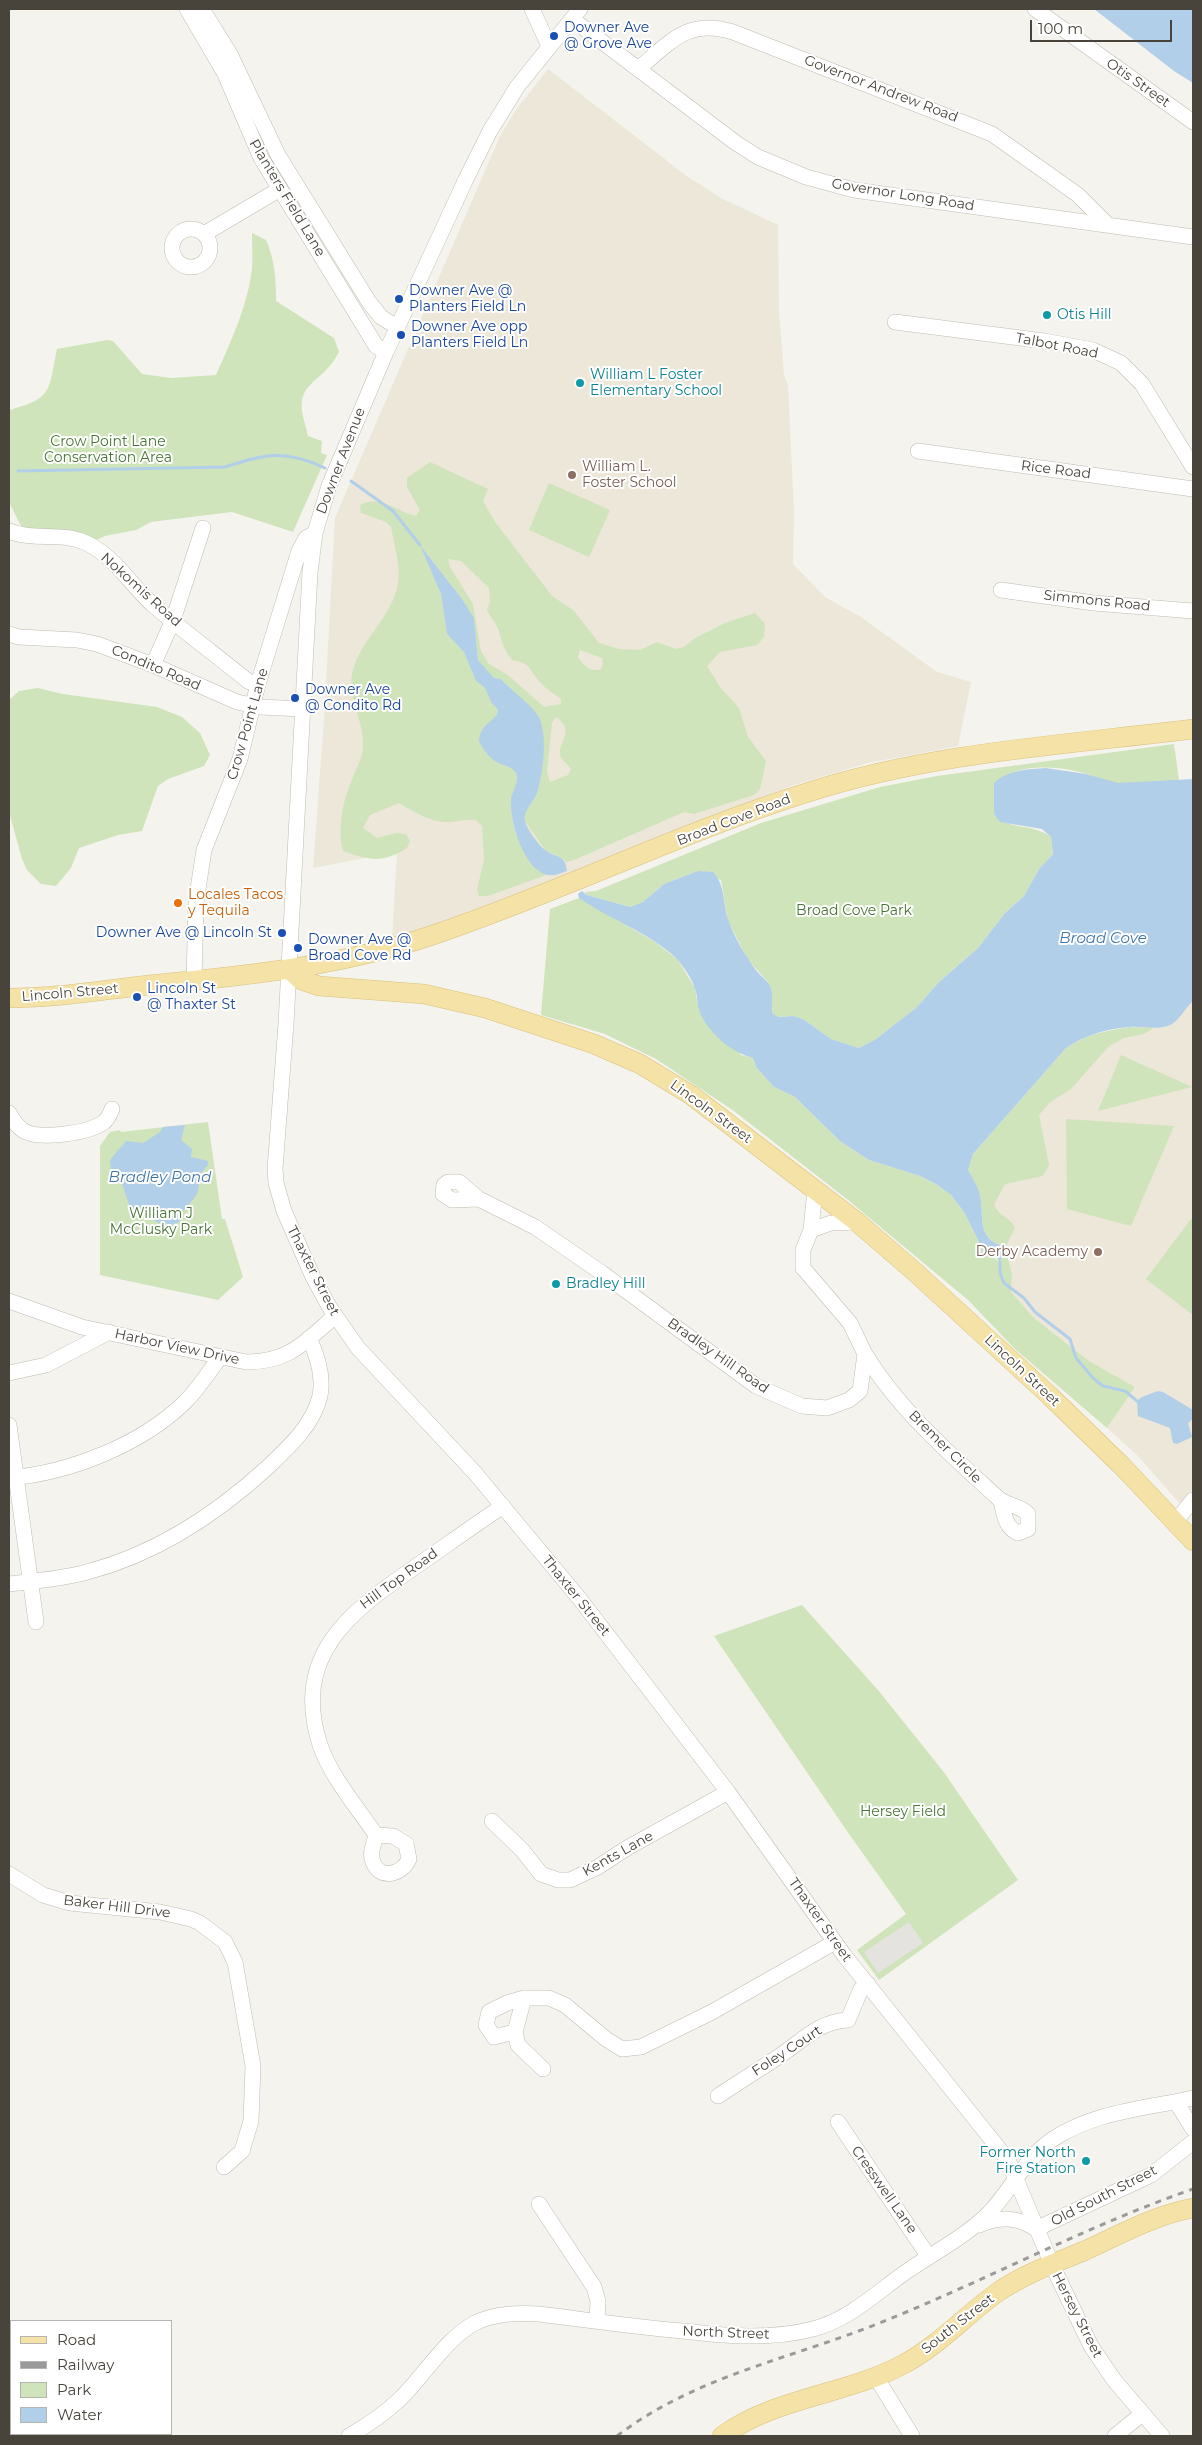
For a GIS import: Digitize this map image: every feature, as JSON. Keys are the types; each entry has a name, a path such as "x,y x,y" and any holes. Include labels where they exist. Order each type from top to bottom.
{"main road":[{"name":"Broad Cove Road","path":"289,969 353,957 431,936 732,819 813,790 941,762 1040,747 1193,729"},
{"name":"Lincoln Street","path":"9,998 194,981 289,969 301,980 319,986 424,994 455,1000 572,1036 619,1054 691,1095 857,1222 1050,1396 1122,1466 1193,1542"},
{"name":"South Street","path":"722,2436 758,2415 876,2377 905,2363 929,2348 1011,2284 1146,2223 1193,2208"}],"street":[{"name":"Planters Field Lane","path":"187,9 216,56 252,139 280,189 376,346 386,352"},
{"name":"Planters Field Lane","path":"202,9 230,54 266,134 286,169 369,302 381,317 398,327"},
{"path":"532,9 549,46"},
{"name":"Otis Street","path":"1035,9 1193,122"},
{"name":"Downer Avenue","path":"289,969 310,572 315,533 329,486 386,352 490,131 517,88 576,14"},
{"name":"Governor Long Road","path":"576,14 638,69 736,143 782,168 806,177 863,191 1193,237"},
{"name":"Governor Andrew Road","path":"638,69 668,44 692,30 710,26 733,32 992,134 1078,195 1107,224"},
{"path":"204,234 280,189"},
{"name":"Talbot Road","path":"895,322 1044,341 1093,350 1107,356 1133,373 1142,384 1193,467"},
{"name":"Rice Road","path":"918,451 1193,489"},
{"path":"154,665 172,620 203,528"},
{"name":"Nokomis Road","path":"9,531 26,536 73,539 88,544 121,569 151,603 248,681 258,686"},
{"name":"Crow Point Lane","path":"194,981 196,902 201,862 208,837 237,767 258,686 299,552 306,538 315,533"},
{"name":"Simmons Road","path":"1001,590 1094,603 1193,611"},
{"name":"Condito Road","path":"9,634 19,637 77,640 97,644 154,665 223,696 253,706 302,709"},
{"name":"Thaxter Street","path":"289,969 276,1129 276,1183 284,1211 296,1239 313,1277 335,1316 358,1348 475,1473 578,1598 728,1792 835,1942 1008,2160 1015,2180"},
{"path":"9,1113 24,1131 38,1136 51,1136 99,1125 108,1118 112,1109"},
{"path":"815,1190 811,1230 802,1250 803,1268 850,1323 865,1354 860,1391"},
{"name":"Bradley Hill Road","path":"479,1199 518,1218 552,1238 756,1386 788,1402 813,1408 838,1406 860,1391"},
{"path":"811,1230 830,1222 857,1222"},
{"name":"Harbor View Drive","path":"9,1301 56,1320 246,1362 266,1362 279,1358 296,1349 335,1316"},
{"path":"9,1373 46,1365 109,1332"},
{"path":"9,1584 88,1572 141,1552 188,1528 250,1484 301,1433 319,1399 322,1385 320,1372 317,1355 309,1338"},
{"name":"Bremer Circle","path":"865,1354 891,1391 955,1458 1001,1501"},
{"path":"13,1477 46,1474 74,1465 101,1454 144,1431 184,1403 200,1386 220,1356"},
{"name":"Bremer Circle","path":"860,1391 866,1384 876,1384 891,1391"},
{"path":"9,1425 13,1477 36,1622"},
{"path":"1175,1522 1193,1500"},
{"name":"Hill Top Road","path":"376,1835 328,1763 316,1729 314,1689 325,1651 336,1632 349,1616 373,1596 503,1506"},
{"name":"Kents Lane","path":"492,1820 522,1850 541,1874 558,1880 570,1880 598,1867 627,1848 728,1792"},
{"name":"Baker Hill Drive","path":"9,1874 43,1895 60,1901 160,1912 200,1922 225,1942 235,1962 254,2066 251,2121 245,2142 242,2151 224,2167"},
{"path":"515,2032 494,2037 486,2025 490,2012 507,2003 524,1998 549,1998 564,2005 606,2039 622,2049 641,2048 712,2012 835,1942"},
{"name":"Foley Court","path":"718,2096 783,2054 814,2030 838,2021 848,2020 861,1989 868,1984"},
{"path":"524,1998 515,2032 518,2045 543,2069"},
{"name":"North Street","path":"349,2436 398,2400 460,2334 476,2323 514,2313 539,2314 730,2336 770,2336 814,2329 839,2318 863,2304 971,2229 989,2214 1015,2180 1048,2143 1077,2126 1119,2112 1193,2098"},
{"path":"1176,2102 1193,2129"},
{"name":"Cresswell Lane","path":"838,2122 929,2257"},
{"name":"Old South Street","path":"1036,2229 1151,2175 1193,2142"},
{"name":"Hersey Street","path":"1015,2180 1052,2265 1091,2346 1114,2380 1162,2436"},
{"path":"539,2204 594,2287 598,2301 597,2321"},
{"path":"971,2229 988,2221 1010,2218 1026,2223 1036,2229"},
{"path":"876,2377 912,2436"},
{"path":"1114,2436 1142,2414"}],"shaded area":[{"name":"William L. Foster School","path":"548,69 688,177 721,198 778,225 779,310 784,376 788,385 794,512 793,564 825,597 861,617 937,672 971,682 958,746 868,763 794,785 565,876 392,939 397,852 313,868 324,719 335,518 500,136 516,110"},
{"name":"Derby Academy","path":"1193,1001 1193,1488 1181,1505 1137,1455 1107,1428 1135,1387 1089,1361 1034,1318 1011,1292 1012,1274 1008,1258 1002,1255 1004,1250 968,1170 1051,1067"},
{"path":"909,1922 923,1943 878,1973 864,1952"}],"green space":[{"name":"Crow Point Lane Conservation Area","path":"252,233 266,240 269,248 276,285 276,301 334,338 339,352 303,395 302,409 308,436 322,441 321,453 327,455 293,532 232,512 151,522 136,530 105,536 92,542 25,534 9,502 9,410 34,401 46,391 50,384 57,349 107,340 113,341 142,374 171,378 216,375 247,296 252,268"},
{"path":"430,462 488,489 483,501 495,522 552,596 573,610 599,643 619,649 640,650 657,642 675,649 684,647 695,638 725,623 755,613 765,624 764,637 757,645 720,652 707,666 720,687 739,708 748,737 766,761 760,789 754,795 694,814 684,812 574,860 566,862 562,858 546,851 525,821 525,812 536,796 543,729 537,715 501,679 494,678 478,660 474,618 462,599 421,546 441,594 447,634 464,652 476,681 485,688 491,702 498,710 497,715 484,727 500,764 511,768 517,774 518,779 511,806 514,829 518,840 530,861 546,875 488,896 479,896 477,890 484,860 482,826 476,820 438,821 399,803 370,815 363,828 377,838 396,833 406,834 410,841 407,848 390,856 375,859 343,851 341,842 342,814 346,795 363,749 363,736 353,698 351,679 357,658 390,607 395,596 399,577 391,527 386,522 361,513 360,505 367,502 381,503 416,516 420,510 407,487 407,478","holes":["448,559 461,561 489,588 490,602 487,610 498,628 507,653 512,660 524,663 544,686 561,699 561,704 544,707 508,675 489,664 481,651 473,604 450,567","580,650 602,658 603,664 600,670 593,670 578,657","556,717 565,726 566,731 560,755 571,769 568,775 550,782 547,772 552,723"]},
{"path":"549,483 610,510 589,557 529,530"},
{"path":"38,688 63,694 157,707 182,717 200,733 210,755 204,766 168,779 158,786 142,831 118,835 79,848 71,868 56,886 41,884 27,870 22,859 9,812 9,700 19,691"},
{"name":"Broad Cove Park","path":"1174,744 1179,780 1125,784 1109,782 1076,771 1039,768 1015,772 1004,776 995,783 994,814 1006,823 1037,830 1051,837 1053,854 1039,869 1024,896 1005,913 978,948 939,982 917,1007 876,1039 859,1048 831,1039 803,1019 793,1016 779,1017 773,1014 769,983 748,960 728,921 721,880 698,871 664,884 643,902 630,907 587,895 585,892 596,891 761,823 880,787 937,776"},
{"path":"579,898 655,942 678,960 695,988 697,1001 741,1055 753,1058 756,1067 774,1087 795,1097 841,1142 869,1160 920,1176 936,1184 951,1195 964,1212 983,1250 1000,1262 1002,1255 1008,1258 1012,1274 1011,1292 1034,1318 1089,1361 1135,1387 1107,1428 1015,1349 968,1300 848,1200 734,1111 656,1059 605,1034 541,1015 550,909"},
{"path":"1129,1027 1153,1028 1144,1034 1124,1038 1109,1046 1071,1089 1049,1103 1039,1115 1049,1165 1043,1176 1005,1184 994,1205 1015,1228 1004,1250 1002,1246 993,1242 984,1231 979,1192 968,1170 973,1154 1066,1048 1089,1036"},
{"path":"1121,1055 1192,1087 1098,1111"},
{"path":"1066,1119 1174,1126 1131,1226 1067,1209"},
{"name":"William J McClusky Park","path":"208,1122 222,1219 225,1219 243,1277 218,1300 100,1275 100,1146 110,1132"},
{"path":"1191,1219 1193,1220 1193,1315 1146,1279"},
{"name":"Hersey Field","path":"802,1605 878,1690 943,1771 1018,1880 879,1980 857,1950 906,1914 714,1636"}],"water":[{"path":"1094,9 1193,9 1193,83 1174,71"},
{"path":"420,545 462,599 474,618 478,660 494,678 501,679 529,705 541,721 544,753 541,775 536,796 527,810 525,821 530,832 542,847 564,861 567,871 547,875 536,869 519,841 511,808 511,799 517,779 516,773 511,768 493,760 479,741 483,729 497,715 498,710 491,702 485,688 476,681 464,652 447,634 441,594"},
{"name":"Broad Cove","path":"1046,768 1086,774 1118,783 1193,779 1193,1001 1178,1019 1167,1026 1112,1029 1096,1033 1073,1043 1066,1048 973,1154 968,1170 979,1192 984,1231 993,1242 1002,1246 1004,1250 1000,1262 996,1257 983,1250 964,1212 951,1195 936,1184 920,1176 869,1160 841,1142 795,1097 774,1087 756,1067 753,1058 737,1052 716,1036 705,1023 699,1009 694,985 688,973 677,959 654,941 591,906 579,898 578,894 582,891 587,895 630,907 643,902 664,884 698,871 713,872 720,882 726,913 736,939 757,972 768,982 771,988 773,1014 779,1017 793,1016 803,1019 831,1039 859,1048 876,1039 917,1007 939,982 978,948 1005,913 1024,896 1039,869 1053,854 1051,837 1042,829 1000,822 994,814 994,783 1005,775"},
{"name":"Bradley Pond","path":"185,1125 181,1140 192,1149 191,1157 208,1161 208,1165 199,1175 198,1191 185,1208 179,1222 166,1227 130,1207 120,1178 111,1171 110,1160 126,1141 143,1143 160,1132 163,1127"},
{"path":"1158,1391 1163,1392 1193,1410 1193,1419 1188,1423 1192,1437 1177,1444 1173,1443 1170,1428 1138,1416 1137,1401"}],"waterway":[{"path":"18,471 225,467 252,459 275,456 298,458 325,468"},
{"path":"351,481 393,511 420,545"},
{"path":"1000,1262 1000,1273 1004,1283 1024,1298 1035,1312 1070,1339 1076,1358 1093,1378 1103,1386 1125,1391 1137,1401"}],"railway":[{"path":"617,2436 647,2416 710,2384 917,2308 1073,2237 1193,2189"}],"place":[{"name":"Downer Ave @ Grove Ave","path":"554,36"},
{"name":"Downer Ave @ Planters Field Ln","path":"399,299"},
{"name":"Otis Hill","path":"1047,315"},
{"name":"Downer Ave opp Planters Field Ln","path":"401,335"},
{"name":"William L Foster Elementary School","path":"580,383"},
{"name":"William L. Foster School","path":"572,475"},
{"name":"Downer Ave @ Condito Rd","path":"295,698"},
{"name":"Locales Tacos y Tequila","path":"178,903"},
{"name":"Downer Ave @ Lincoln St","path":"282,933"},
{"name":"Downer Ave @ Broad Cove Rd","path":"298,948"},
{"name":"Lincoln St @ Thaxter St","path":"137,997"},
{"name":"Derby Academy","path":"1098,1252"},
{"name":"Bradley Hill","path":"556,1284"},
{"name":"Former North Fire Station","path":"1086,2161"}]}
